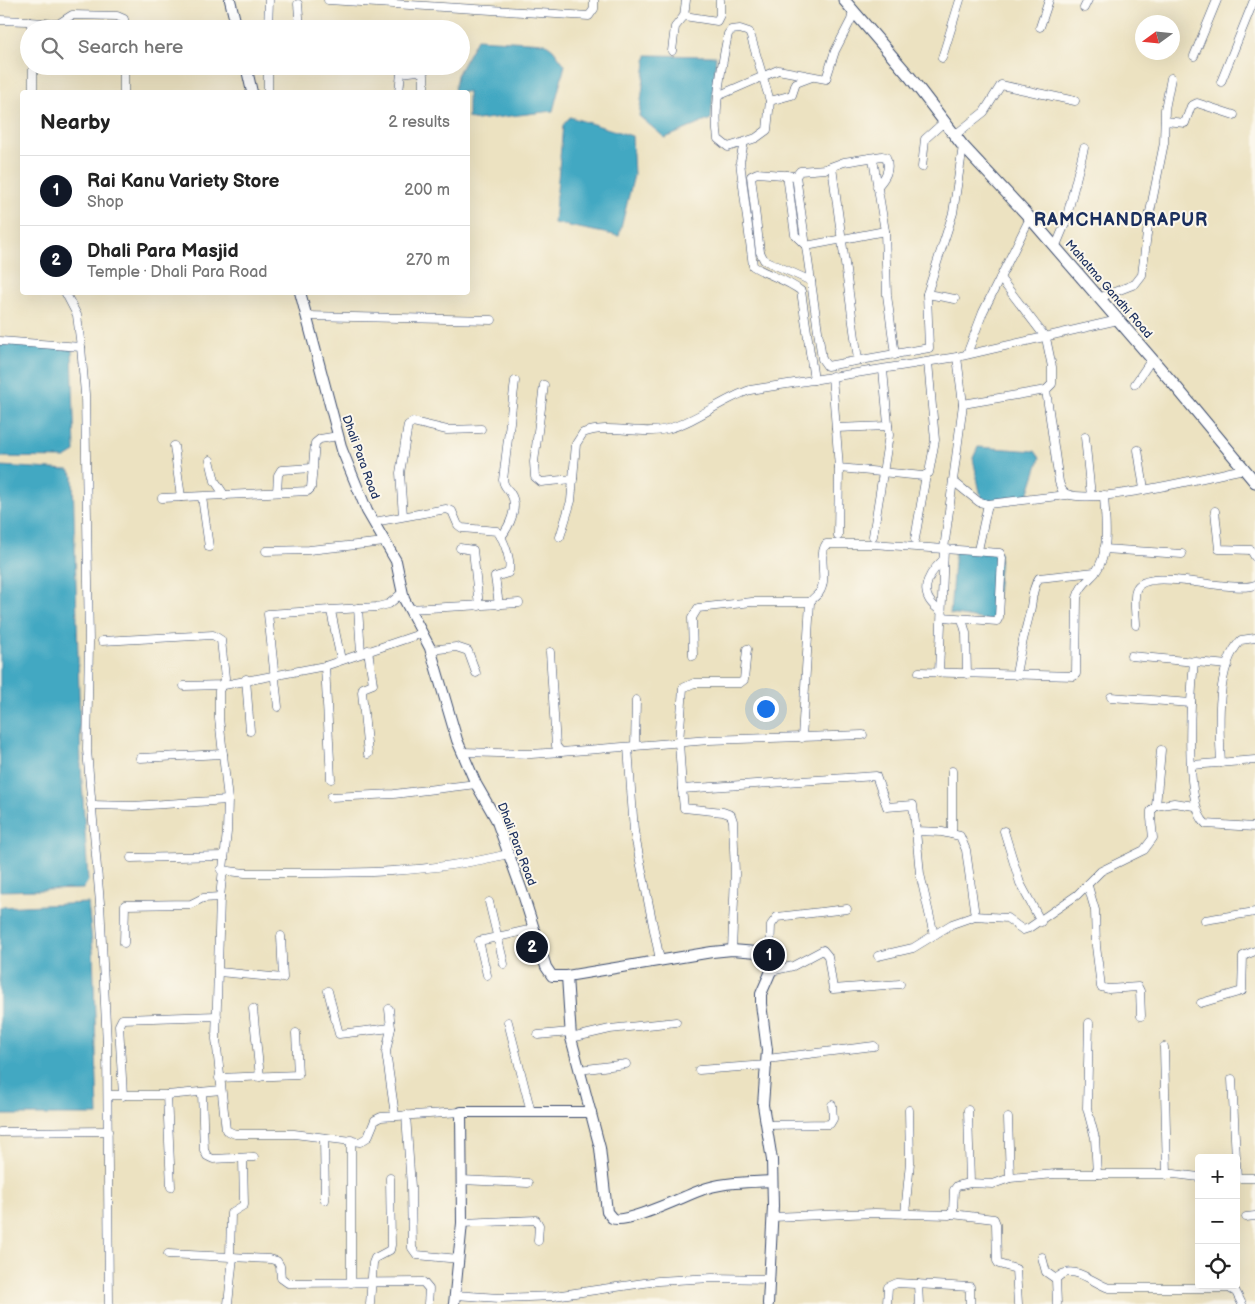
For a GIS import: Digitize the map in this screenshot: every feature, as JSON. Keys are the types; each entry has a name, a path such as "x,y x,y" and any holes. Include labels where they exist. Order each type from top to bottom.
{"main road":[{"name":"Mahatma Gandhi Road","path":"844,0 910,77 963,146 1030,218 1255,482"}],"street":[{"path":"230,0 235,20"},
{"path":"268,20 269,0"},
{"path":"328,0 589,16 594,9 594,0"},
{"path":"672,51 675,27 684,16 686,0"},
{"path":"684,16 717,21 720,16 720,0"},
{"path":"942,58 960,0"},
{"path":"1040,27 1049,0"},
{"path":"1084,8 1088,0"},
{"path":"1194,56 1217,0"},
{"path":"1221,82 1254,0"},
{"path":"298,4 299,20"},
{"path":"720,95 762,76 784,70 824,80 828,78 835,51 851,20 853,11"},
{"path":"64,20 72,15 118,16 124,18 124,20"},
{"path":"0,20 20,24"},
{"path":"740,29 749,32 762,76 770,101 767,130 756,138 728,147 718,139 716,127 725,48 728,34 731,30 740,29"},
{"path":"33,75 34,90"},
{"path":"124,75 124,90"},
{"path":"248,75 252,90"},
{"path":"268,75 268,90"},
{"path":"399,90 401,75"},
{"path":"424,75 424,90"},
{"path":"770,101 792,95 796,83 812,77"},
{"path":"1099,298 1135,284 1141,278 1149,217 1164,143 1171,78"},
{"path":"955,135 984,112 1001,85 1075,101"},
{"path":"1165,121 1185,123 1191,106 1196,103 1234,115"},
{"path":"922,167 922,151 925,138 944,122"},
{"path":"744,142 740,162 752,266 762,272 789,281 801,290 814,380"},
{"path":"877,187 888,171 888,161 882,156 844,162 832,167 800,171 796,176 822,361 830,366 929,348 927,294 953,213 963,146"},
{"path":"1055,248 1065,224 1084,148"},
{"path":"872,159 885,231 887,295 895,354"},
{"path":"832,167 858,360"},
{"path":"796,176 757,173 751,176 760,252 764,260 811,281"},
{"path":"787,175 794,231 806,246"},
{"path":"967,354 983,312 1030,218"},
{"path":"806,246 885,231"},
{"path":"963,404 1046,390 1052,384 1052,367 1046,338 1000,278"},
{"path":"927,294 956,299"},
{"path":"67,295 77,315 85,394 88,643 87,750 100,913 108,1095 109,1304"},
{"name":"Dhali Para Road","path":"301,295 338,436 351,474 374,522 396,561 409,609 424,633 431,650 462,752 476,784 496,819 549,973 552,976 566,976"},
{"path":"307,316 492,320"},
{"path":"560,537 569,512 576,444 583,433 598,428 652,431 666,429 685,422 730,396 750,390 957,357 1118,320"},
{"path":"0,341 81,347"},
{"path":"939,674 943,560 963,404 957,357"},
{"path":"1135,384 1152,360"},
{"path":"916,539 926,475 935,440 928,362"},
{"path":"873,536 888,426 883,370"},
{"path":"832,376 839,468 838,536"},
{"path":"501,537 510,523 513,508 512,496 505,488 503,480 515,381"},
{"path":"544,385 534,462 535,477 541,482 573,479"},
{"path":"1046,390 1059,482 1062,491 1068,494"},
{"path":"403,516 400,473 408,425 418,422 447,430 481,429"},
{"path":"836,428 888,426"},
{"path":"162,498 310,490 317,440 338,436"},
{"path":"1085,437 1091,496"},
{"path":"174,446 181,498"},
{"path":"1138,450 1144,489"},
{"path":"210,460 214,482 224,496"},
{"path":"277,492 278,475 281,470 313,468"},
{"path":"839,468 919,476 926,475"},
{"path":"953,481 979,502 988,504 1068,494 1104,495 1244,469"},
{"path":"919,672 1070,678 1076,674 1077,598 1080,589 1095,572 1104,549 1104,495"},
{"path":"202,497 209,547"},
{"path":"978,550 988,504"},
{"path":"374,522 450,509 458,525 462,528 493,530 499,533 510,567 508,573 495,577 498,605"},
{"path":"1214,511 1219,549 1251,550 1255,557"},
{"path":"266,551 309,550 385,542"},
{"path":"802,738 810,602 819,593 822,583 823,549 826,544 873,544 998,552 1002,555 999,617 994,622 962,620 942,614 928,598 926,584 930,574 943,560"},
{"path":"460,548 473,550 479,606"},
{"path":"1104,549 1182,554"},
{"path":"1016,675 1022,638 1035,584 1039,578 1095,572"},
{"path":"1136,625 1136,591 1139,585 1148,581 1168,579 1239,588 1255,585"},
{"path":"278,707 268,614 331,611 389,604 403,592"},
{"path":"693,656 692,618 698,608 752,602 810,602"},
{"path":"409,609 431,606 479,606 519,603"},
{"path":"358,608 373,684 363,688 362,692 368,754"},
{"path":"331,611 341,660"},
{"path":"962,620 966,633 967,674"},
{"path":"184,686 224,685 246,679 325,666 365,651 424,633"},
{"path":"102,641 213,635 218,637 222,644 224,685 219,697 228,800 228,832 221,870 217,1016 219,1078 224,1124 230,1133 294,1134 365,1140 375,1120 396,1116 461,1112 591,1112"},
{"path":"1221,763 1219,722 1228,665 1242,640 1255,638"},
{"path":"431,650 456,647 468,651 476,673"},
{"path":"732,950 735,874 733,820 731,815 723,812 684,808 679,742 683,688 694,683 740,683 744,680 746,649"},
{"path":"550,652 556,746 562,752"},
{"path":"1131,656 1228,665"},
{"path":"1194,661 1191,703 1195,806 1201,819 1206,824 1255,827"},
{"path":"325,666 331,779"},
{"path":"246,679 250,730"},
{"path":"1111,697 1191,703"},
{"path":"636,700 632,746 634,831 660,960"},
{"path":"462,752 531,754 679,742 863,736"},
{"path":"1156,806 1161,750"},
{"path":"140,758 223,754"},
{"path":"1192,765 1255,760"},
{"path":"952,771 952,834"},
{"path":"682,789 876,776 886,807 912,806 920,874 934,935"},
{"path":"331,797 394,794 476,784"},
{"path":"91,805 134,806 228,800"},
{"path":"878,956 913,948 957,922 975,916 1008,918 1022,930 1041,922 1088,886 1101,871 1144,850 1150,844 1152,838 1151,811 1156,806 1174,803 1195,806"},
{"path":"916,831 960,836 966,850 975,916"},
{"path":"1004,831 1012,864 1041,922"},
{"path":"221,870 246,873 404,872 451,867 508,854"},
{"path":"131,858 224,856"},
{"path":"1088,886 1095,910 1096,946 1101,987 1108,989 1138,987 1140,991 1141,1016"},
{"path":"124,943 125,905 191,904 203,898 220,897"},
{"path":"489,902 504,964"},
{"path":"768,1304 772,1217 772,1160 763,1105 767,1062 761,999 771,971 771,925 777,917 847,909"},
{"path":"1205,920 1255,912"},
{"path":"487,975 478,943 482,939 533,929"},
{"path":"219,972 284,978 281,936"},
{"path":"770,953 732,950 566,976 571,1035 600,1148 607,1212 612,1218 618,1220 656,1209 706,1188 729,1183 772,1181"},
{"path":"771,971 794,966 823,950 828,956 833,989 900,984"},
{"path":"1201,1002 1242,991 1243,956 1255,951"},
{"path":"328,991 339,1034 391,1028"},
{"path":"253,1009 260,1077"},
{"path":"389,1009 391,1028 386,1052 396,1116"},
{"path":"123,1096 119,1025 122,1019 217,1016"},
{"path":"508,1022 531,1112"},
{"path":"538,1035 571,1035 676,1022"},
{"path":"1089,1023 1087,1108 1095,1138 1097,1174"},
{"path":"219,1078 298,1075 296,1032"},
{"path":"699,1070 874,1046"},
{"path":"1164,1047 1167,1174"},
{"path":"579,1070 626,1064"},
{"path":"1232,1079 1236,1154"},
{"path":"108,1095 167,1095 221,1090"},
{"path":"202,1092 204,1150 207,1156 213,1159 254,1157"},
{"path":"167,1095 170,1187"},
{"path":"766,1125 827,1125 833,1122 832,1105"},
{"path":"905,1214 910,1162 909,1110"},
{"path":"968,1110 970,1183"},
{"path":"461,1112 462,1223 454,1299 554,1296 658,1281 712,1278 769,1279"},
{"path":"406,1115 411,1187 412,1248 418,1254 459,1259"},
{"path":"1008,1118 1010,1178"},
{"path":"0,1132 108,1131"},
{"path":"324,1138 325,1200"},
{"path":"350,1140 351,1283"},
{"path":"228,1304 231,1212 234,1209 243,1207 243,1158"},
{"path":"952,1214 954,1188 970,1183 993,1184 1010,1178 1055,1174 1167,1174 1195,1177"},
{"path":"370,1304 375,1258 387,1252 391,1245 390,1178"},
{"path":"1240,1178 1255,1178"},
{"path":"461,1180 528,1183"},
{"path":"772,1217 952,1214 994,1220 996,1224 997,1261 999,1264 1016,1269 1018,1304"},
{"path":"1246,1217 1255,1216"},
{"path":"462,1223 536,1220 539,1225 538,1241"},
{"path":"168,1254 277,1261 281,1278 288,1283 423,1282 429,1289 428,1304"},
{"path":"1042,1257 1046,1272 1056,1280 1057,1304"},
{"path":"1056,1280 1062,1275 1079,1273 1086,1275 1099,1285 1109,1288 1229,1288 1236,1292 1242,1304"},
{"path":"887,1304 890,1284 970,1287 970,1304"},
{"path":"918,1284 919,1304"}],"water":[{"path":"477,39 545,43 553,49 565,65 553,111 476,120 470,118 470,90 454,90 457,75 470,75 470,52"},
{"path":"647,55 716,56 711,119 665,138 639,116"},
{"path":"570,117 632,136 634,175 619,236 554,223 563,125"},
{"path":"0,340 72,349 75,452 65,458 0,457"},
{"path":"978,447 1035,451 1040,458 1028,495 982,502 973,458"},
{"path":"0,466 69,470 73,476 81,766 88,881 83,889 0,891"},
{"path":"955,549 1000,552 996,611 991,621 950,614"},
{"path":"88,903 93,951 98,1115 0,1115 0,907"}],"place":[{"name":"Dhali Para Masjid","path":"532,947"},
{"name":"Rai Kanu Variety Store","path":"769,955"}],"district":[{"name":"RAMCHANDRAPUR","path":"1121,220"}]}
